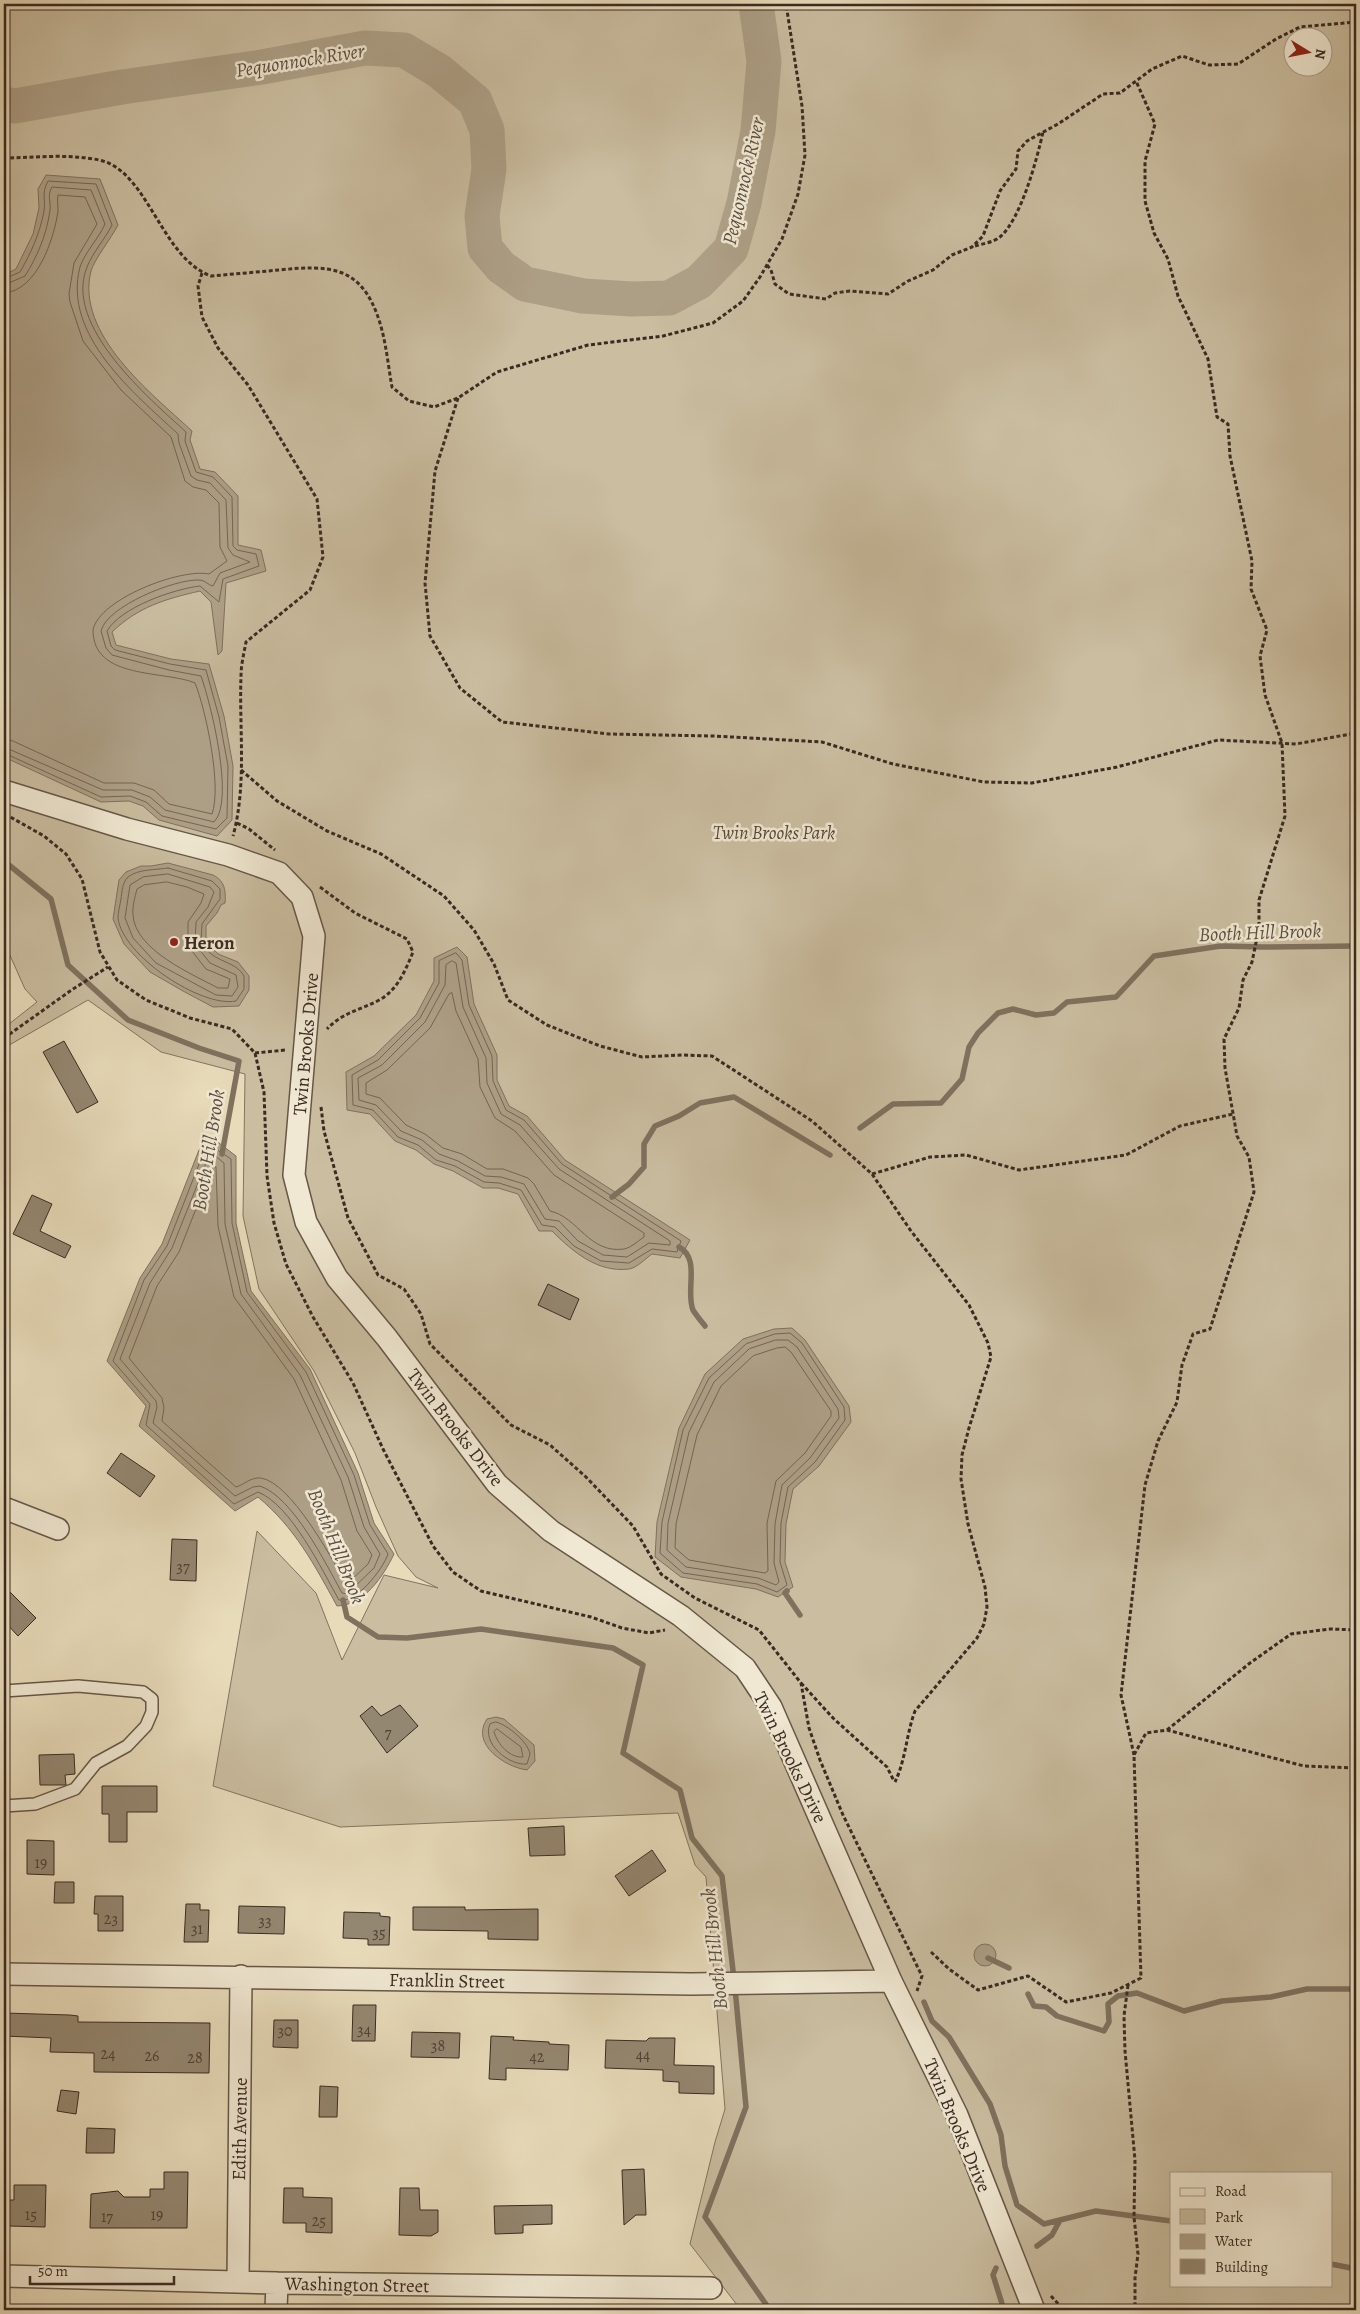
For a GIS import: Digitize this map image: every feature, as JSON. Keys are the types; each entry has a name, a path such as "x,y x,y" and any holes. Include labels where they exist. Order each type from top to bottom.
{"street":[{"name":"Twin Brooks Drive","path":"4,791 126,829 228,855 279,873 302,897 314,936 294,1175 306,1222 337,1278 410,1368 497,1484 551,1531 681,1616 745,1668 771,1707 795,1758 891,1981 957,2114 1034,2310"},
{"path":"4,1508 58,1529"},
{"name":"Franklin Street","path":"4,1974 691,1984 891,1981"},
{"name":"Edith Avenue","path":"238,2282 240,1976"},
{"name":"Washington Street","path":"4,2276 277,2283 711,2288"},
{"path":"276,2310 277,2283"}],"lane":[{"path":"4,1691 78,1686 143,1692 152,1698 152,1712 146,1726 127,1746 96,1763 75,1789 36,1804 4,1806"}],"path":[{"path":"4,160 10,158 81,158 100,160 119,170 146,202 162,229 177,249 202,273 211,276 314,266 333,269 348,276 362,286 379,320 392,387 410,401 434,407 458,398 496,372 588,345 663,336 713,323 742,301 782,239 798,194 805,155 802,106 786,4"},
{"path":"972,247 983,236 1000,191 1016,169 1018,151 1027,140 1103,94 1120,93 1152,69 1182,56 1209,65 1238,64 1276,39 1300,27 1356,22"},
{"path":"931,1952 949,1969 978,1990 1028,1976 1066,2002 1111,1993 1141,1978 1134,1755 1121,1696 1145,1485 1158,1441 1177,1402 1182,1365 1193,1334 1210,1329 1254,1192 1249,1157 1237,1136 1225,1068 1224,1040 1239,1008 1242,980 1252,962 1259,928 1258,900 1285,816 1282,743 1265,695 1260,656 1267,630 1251,589 1252,561 1230,456 1228,424 1217,418 1208,359 1178,296 1168,259 1154,233 1145,201 1145,161 1154,124 1136,81"},
{"path":"767,265 771,270 775,284 789,294 805,298 826,298 835,293 850,291 888,294 908,280 934,270 952,255 1000,237 1015,214 1034,172 1043,132"},
{"path":"202,273 198,286 202,317 218,348 248,385 317,499 323,557 310,590 246,642 241,674 241,770 238,814"},
{"path":"458,398 435,471 425,583 430,636 460,688 502,722 609,734 714,736 822,742 912,768 984,782 1032,784 1117,767 1218,740 1296,744 1356,733"},
{"path":"241,770 278,801 326,831 381,854 444,896 474,930 494,964 508,1000 547,1025 600,1046 642,1057 712,1056 812,1121 872,1174 912,1231 969,1305 988,1343 991,1357 967,1437 961,1479 968,1524 985,1587 987,1607 984,1624 969,1651 925,1697 915,1711 906,1743 903,1766 894,1782 887,1767 833,1718 801,1683 759,1630 695,1598 661,1574 633,1526 586,1477 550,1445 511,1425 430,1344 421,1314 404,1289 378,1275 348,1218 324,1132 320,1100"},
{"path":"237,823 249,829 282,855"},
{"path":"318,886 354,913 407,939 413,952 404,975 382,999 351,1011 327,1028 326,1035"},
{"path":"4,1038 73,989 108,967"},
{"path":"872,1174 930,1157 966,1154 1019,1170 1126,1155 1180,1126 1233,1114"},
{"path":"1166,1730 1250,1663 1291,1634 1330,1629 1356,1630"},
{"path":"801,1683 809,1728 820,1760 843,1815 922,1976 916,1993"},
{"path":"1134,1755 1146,1733 1166,1730 1304,1766 1356,1768"},
{"path":"1128,1984 1124,2016 1134,2160 1134,2216 1138,2254 1135,2278 1135,2310"},
{"path":"1047,2293 1064,2310"}],"green space":[{"name":"Twin Brooks Park","path":"4,4 1356,4 1356,2310 741,2310 690,2244 725,2109 706,1877 695,1865 678,1813 340,1827 213,1786 257,1531 316,1593 342,1660 384,1575 438,1588 416,1577 398,1556 355,1453 314,1371 259,1289 243,1216 245,1074 161,1052 88,1000 4,1048 4,1028 37,1002 25,989 4,942"}],"water":[{"path":"46,175 100,179 118,225 91,271 89,294 94,317 105,340 120,361 138,381 192,431 190,440 200,469 215,472 238,496 238,545 261,550 266,571 226,583 222,651 218,655 211,602 200,591 175,597 142,610 112,632 116,645 171,659 209,664 224,716 233,766 232,820 217,836 159,820 143,806 129,801 101,802 4,757 4,275 16,269 33,234 39,208 38,189"},
{"path":"168,863 213,875 222,883 225,890 225,903 221,905 206,926 206,941 218,954 238,962 249,976 249,990 239,1006 213,1007 183,991 150,972 124,944 113,919 119,880 126,872 141,866"},
{"path":"457,947 467,957 474,1004 497,1055 497,1080 509,1106 527,1116 565,1160 690,1240 680,1258 652,1254 638,1265 629,1269 607,1268 597,1264 577,1253 552,1231 539,1231 518,1194 498,1188 483,1188 453,1171 434,1164 416,1150 395,1141 370,1114 347,1110 346,1072 374,1056 416,1015 434,981 434,958"},
{"path":"215,1140 236,1156 236,1223 251,1291 310,1369 358,1473 374,1523 394,1554 372,1588 356,1601 347,1604 337,1606 303,1547 283,1521 258,1497 235,1511 139,1426 146,1406 107,1361 140,1278 162,1244 199,1150"},
{"path":"792,1328 805,1340 849,1406 851,1422 819,1466 793,1489 786,1524 785,1562 793,1587 778,1597 756,1589 681,1577 655,1557 657,1522 679,1428 705,1374 743,1339 774,1329"},
{"path":"496,1717 504,1719 534,1745 535,1761 527,1770 518,1768 500,1759 486,1745 483,1737 483,1728 487,1719"},
{"path":"985,1944 993,1947 996,1955 993,1963 985,1966 977,1963 974,1955 977,1947"}],"building":[{"path":"64,1041 98,1102 77,1113 43,1052"},
{"path":"32,1195 52,1204 40,1231 71,1246 65,1258 13,1234"},
{"path":"548,1284 579,1299 570,1320 538,1305"},
{"path":"121,1453 155,1476 140,1497 107,1473"},
{"path":"172,1539 197,1540 196,1581 170,1580"},
{"path":"4,1586 36,1618 18,1636 4,1621"},
{"path":"400,1705 418,1726 387,1753 360,1716 372,1706 381,1716"},
{"path":"74,1754 75,1774 65,1775 66,1785 40,1785 39,1755"},
{"path":"102,1786 157,1786 157,1812 127,1812 127,1842 109,1842 109,1814 102,1814"},
{"path":"564,1826 565,1855 530,1856 528,1828"},
{"path":"27,1840 54,1841 54,1875 27,1874"},
{"path":"652,1850 666,1871 629,1896 615,1876"},
{"path":"55,1882 74,1882 74,1903 54,1903"},
{"path":"95,1896 123,1896 123,1931 98,1931 98,1914 94,1914"},
{"path":"186,1904 200,1904 200,1910 209,1910 208,1942 184,1942"},
{"path":"239,1906 285,1907 284,1934 238,1933"},
{"path":"413,1907 465,1907 465,1910 538,1909 538,1940 488,1939 488,1931 413,1930"},
{"path":"344,1912 380,1913 380,1916 390,1917 389,1945 368,1945 368,1939 343,1938"},
{"path":"353,2005 376,2005 375,2041 352,2041"},
{"path":"4,2013 70,2015 78,2016 78,2022 210,2023 209,2073 94,2072 94,2053 50,2052 51,2038 4,2036"},
{"path":"274,2020 298,2020 298,2048 273,2047"},
{"path":"412,2032 460,2033 459,2058 411,2057"},
{"path":"491,2036 514,2037 513,2040 569,2045 568,2070 506,2068 506,2080 489,2079"},
{"path":"649,2038 675,2038 674,2065 714,2066 714,2094 679,2093 679,2082 663,2081 663,2070 605,2068 606,2040 646,2041"},
{"path":"320,2086 338,2087 337,2117 319,2117"},
{"path":"61,2090 79,2092 76,2114 57,2111"},
{"path":"87,2128 115,2129 114,2153 86,2153"},
{"path":"644,2169 646,2215 636,2215 624,2225 622,2170"},
{"path":"164,2172 188,2172 187,2228 90,2228 91,2194 118,2191 124,2197 150,2197 150,2189 164,2189"},
{"path":"14,2185 46,2185 45,2227 9,2226 9,2200 14,2200"},
{"path":"284,2188 303,2188 303,2197 332,2198 332,2233 306,2232 306,2223 283,2223"},
{"path":"400,2188 419,2188 420,2210 438,2210 438,2232 431,2236 399,2235"},
{"path":"552,2205 552,2224 523,2225 523,2233 495,2234 494,2206"}],"waterway":[{"name":"Pequonnock River","path":"4,104 15,106 122,87 262,67 365,48 404,50 439,71 475,101 487,130 489,169 482,216 485,248 501,267 525,284 583,296 632,299 669,298 699,282 731,249 744,203 758,131 764,61 756,4"},
{"name":"Booth Hill Brook","path":"4,861 51,899 68,965 128,1020 199,1048 239,1061 222,1154"},
{"name":"Booth Hill Brook","path":"860,1128 893,1104 941,1103 962,1079 969,1047 978,1033 998,1013 1013,1009 1036,1015 1054,1013 1067,1002 1116,997 1154,956 1221,946 1356,946"},
{"path":"612,1197 629,1184 644,1167 644,1144 655,1126 679,1116 700,1103 734,1097 830,1155"},
{"path":"679,1247 686,1252 691,1267 691,1302 693,1310 705,1326"},
{"path":"787,1591 785,1593 800,1615"},
{"name":"Booth Hill Brook","path":"343,1600 347,1617 378,1637 407,1638 481,1629 613,1648 643,1665 623,1753 680,1790 692,1838 722,1876 734,1979"},
{"path":"988,1958 1009,1968"},
{"name":"Booth Hill Brook","path":"735,1988 746,2107 705,2217 770,2310"},
{"path":"1028,1994 1034,2006 1046,2007 1057,2016 1104,2031 1109,2022 1108,2004 1118,1996 1137,1993 1184,2011 1222,2001 1271,1997 1307,1989 1356,1989"},
{"path":"924,2002 932,2021 949,2037 990,2104 1001,2135 1005,2166 1017,2205 1044,2224 1096,2211 1170,2221"},
{"path":"1037,2246 1052,2235 1059,2222"},
{"path":"1332,2264 1356,2269"},
{"path":"996,2268 993,2275 1004,2310"}],"place":[{"name":"Heron","path":"174,942"}]}
